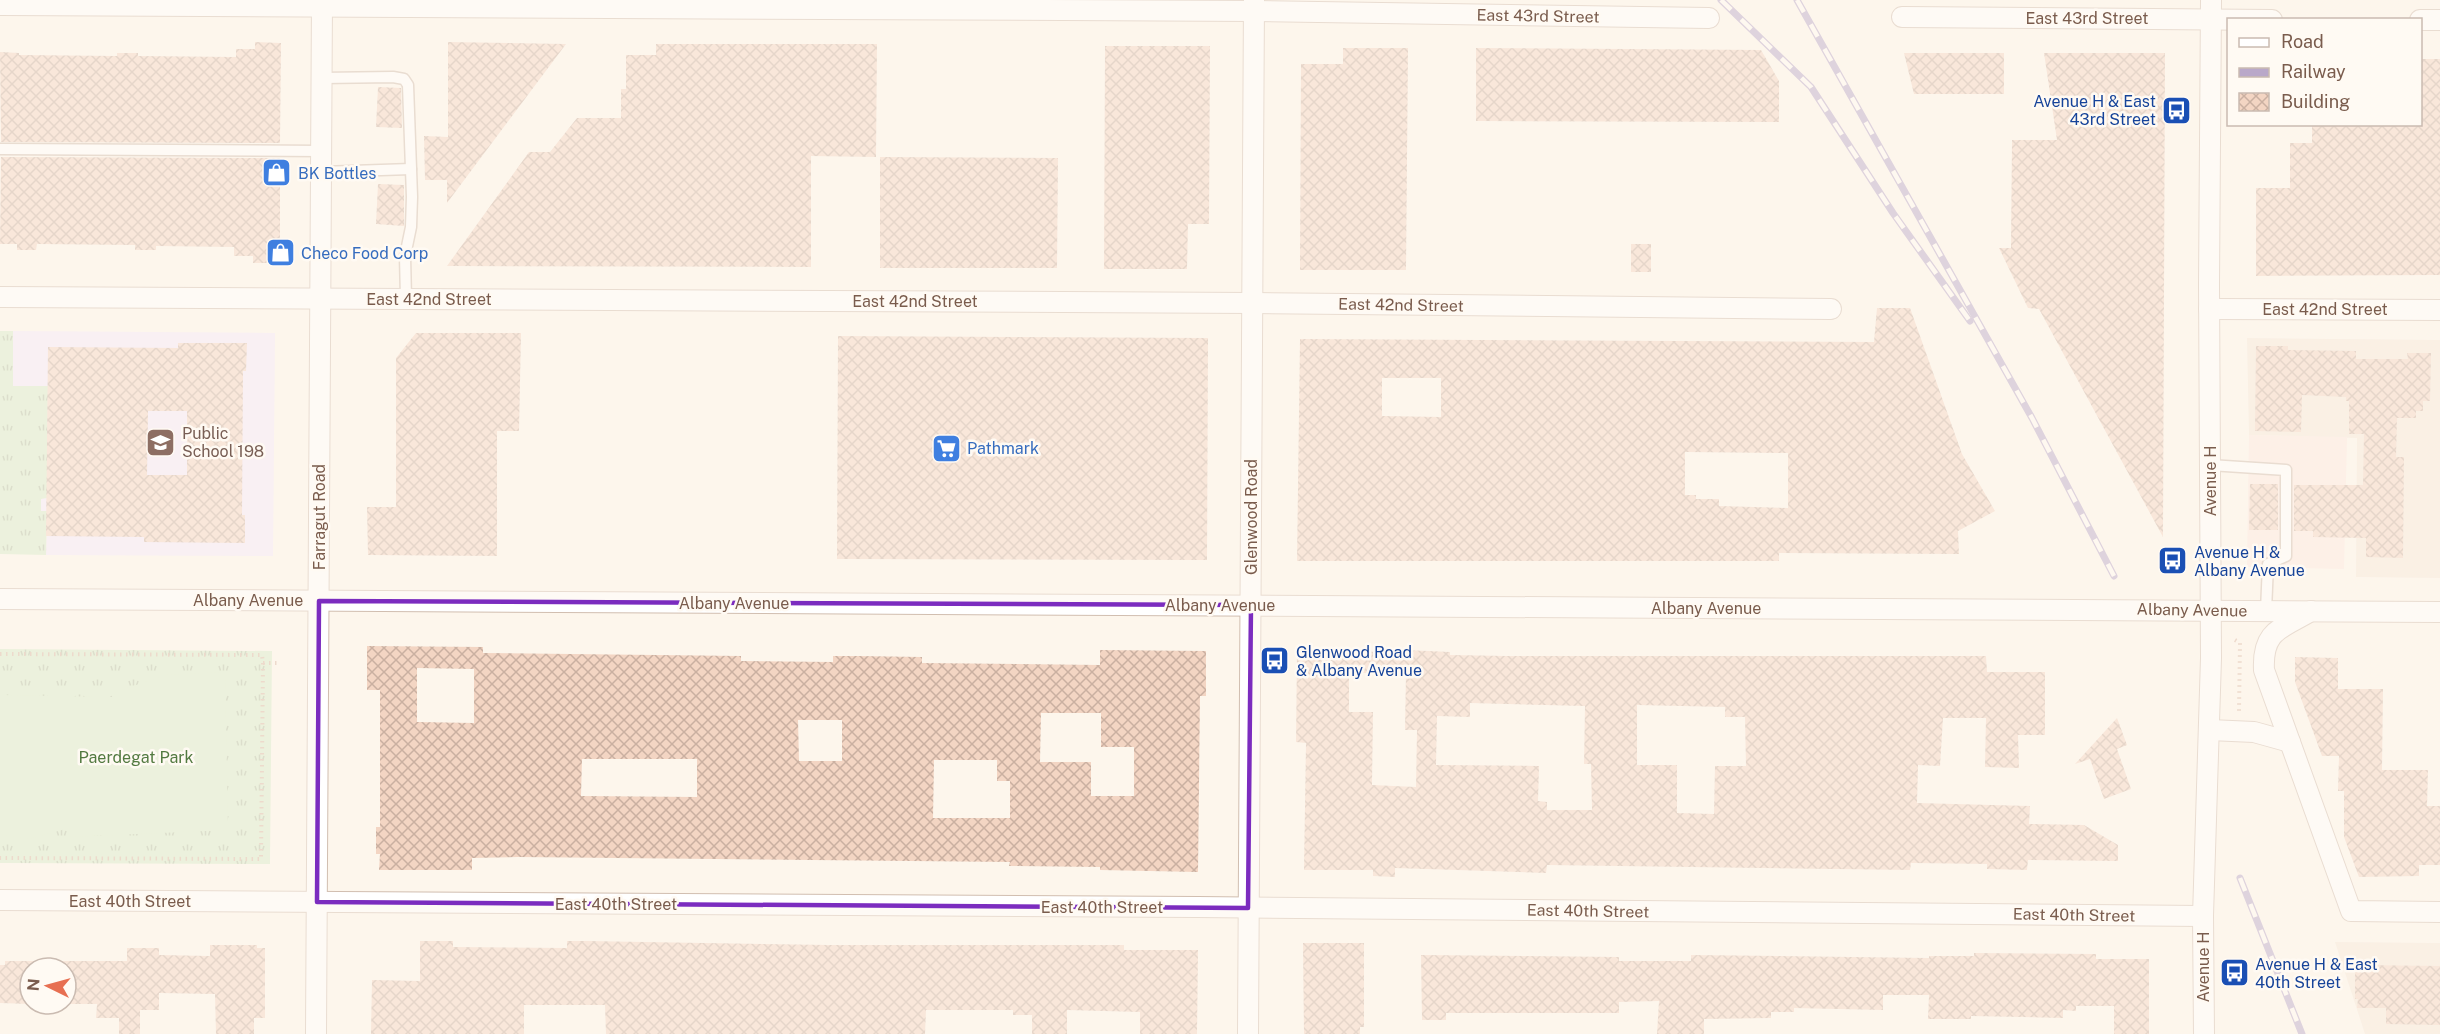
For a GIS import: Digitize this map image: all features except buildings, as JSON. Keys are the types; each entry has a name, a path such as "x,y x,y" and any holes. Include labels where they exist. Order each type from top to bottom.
{"street":[{"name":"Farragut Road","path":"316,1034 322,4"},
{"name":"East 43rd Street","path":"0,5 1254,6 1709,18"},
{"name":"Glenwood Road","path":"1248,1034 1254,6"},
{"name":"East 43rd Street","path":"1902,17 2211,10 2260,18"},
{"name":"Avenue H","path":"2204,1034 2203,916 2210,730 2211,610 2211,10"},
{"path":"2422,20 2440,21"},
{"name":"East 42nd Street","path":"0,297 1253,303 1831,309"},
{"name":"East 42nd Street","path":"2210,309 2440,310"},
{"name":"Albany Avenue","path":"0,599 2440,612"},
{"path":"2311,611 2271,635 2263,652 2264,670 2351,912 2440,912"},
{"path":"2210,730 2254,732 2290,742"},
{"name":"East 40th Street","path":"0,900 2203,916"}],"lane":[{"path":"321,78 393,77 404,79 408,85 412,217 405,256 406,299"},
{"path":"0,149 321,151"},
{"path":"321,172 411,169"},
{"path":"2210,465 2286,470 2286,556 2268,564 2266,611"}],"path":[{"path":"2235,640 2240,643 2239,721"},
{"path":"0,654 262,655 261,859 0,858"},
{"path":"262,663 281,663"}],"highlighted area":[{"path":"319,601 1251,605 1248,908 317,902"}],"shaded area":[{"name":"Public School 198","path":"13,331 275,333 273,556 46,555 47,512 41,511 41,498 46,498 48,387 13,386"},
{"path":"2247,338 2440,340 2440,578 2356,577 2357,438 2249,435"},
{"path":"2249,435 2347,437 2344,569 2247,567"},
{"path":"2335,942 2440,943 2440,1034 2365,1034"}],"green space":[{"path":"0,331 13,331 13,386 48,386 47,498 41,499 41,511 47,511 46,555 0,554"},
{"name":"Paerdegat Park","path":"0,649 272,651 270,864 0,863"},
{"path":"225,672 228,830 68,837 67,826 62,830 28,839 0,835 0,695 112,697 116,692 165,675"}],"railway":[{"path":"1721,0 1811,87 1893,213 1970,321"},
{"path":"1797,0 2032,418 2114,576"},
{"path":"2240,878 2302,1034"}],"place":[{"name":"Avenue H & East 43rd Street","path":"2177,110"},
{"name":"BK Bottles","path":"277,173"},
{"name":"Checo Food Corp","path":"280,253"},
{"name":"Public School 198","path":"161,442"},
{"name":"Pathmark","path":"946,448"},
{"name":"Avenue H & Albany Avenue","path":"2173,561"},
{"name":"Glenwood Road & Albany Avenue","path":"1275,661"},
{"name":"Avenue H & East 40th Street","path":"2234,973"}]}
